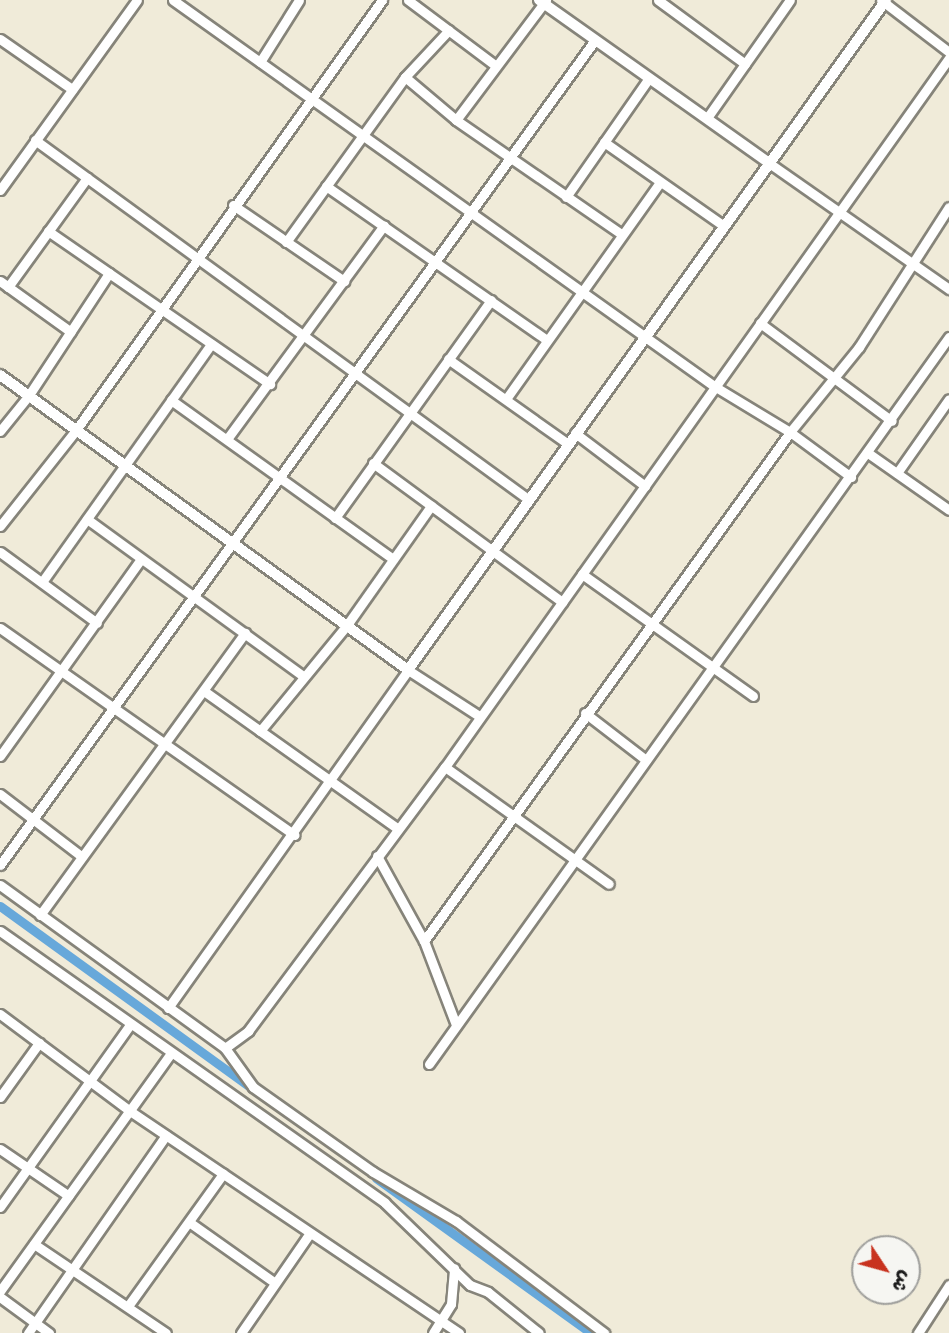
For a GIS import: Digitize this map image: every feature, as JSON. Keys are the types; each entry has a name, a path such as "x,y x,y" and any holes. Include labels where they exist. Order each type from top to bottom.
{"street":[{"path":"0,190 137,0"},
{"path":"173,0 644,337 714,386 790,432 851,477"},
{"path":"0,526 76,430 159,308 382,0"},
{"path":"408,0 495,65"},
{"path":"658,0 745,64"},
{"path":"456,120 543,1 840,215 949,289"},
{"path":"168,1008 332,782 491,550 884,1 949,52"},
{"path":"260,62 293,2"},
{"path":"706,118 786,2"},
{"path":"286,242 405,76 449,30"},
{"path":"0,39 72,89"},
{"path":"0,865 235,544 434,262 473,214 595,40"},
{"path":"225,1048 248,1031 445,767 714,386 840,215 949,58"},
{"path":"405,76 456,120 621,234"},
{"path":"566,197 649,78"},
{"path":"35,140 197,255 528,499"},
{"path":"604,142 724,226"},
{"path":"71,332 4,284 87,178"},
{"path":"506,399 584,293 621,234 660,182"},
{"path":"326,186 547,340"},
{"path":"233,205 344,281"},
{"path":"424,941 650,623 790,432 880,317 911,262 949,207"},
{"path":"227,439 270,384 384,225"},
{"path":"48,231 270,384"},
{"path":"0,430 29,395 109,273"},
{"path":"335,518 491,300"},
{"path":"761,323 892,421"},
{"path":"429,1064 711,667 892,421 949,337"},
{"path":"42,582 127,467 211,344"},
{"path":"448,359 568,444"},
{"path":"0,375 408,670 479,716"},
{"path":"897,473 949,399"},
{"path":"171,400 393,559"},
{"path":"940,413 949,419"},
{"path":"575,433 645,486"},
{"path":"868,453 948,508"},
{"path":"373,463 562,602"},
{"path":"260,731 347,625 431,506"},
{"path":"87,519 303,676"},
{"path":"0,552 97,623"},
{"path":"0,756 63,673 141,559"},
{"path":"582,575 753,696"},
{"path":"1,631 294,835"},
{"path":"40,915 245,633"},
{"path":"204,691 397,828"},
{"path":"585,713 646,760"},
{"path":"445,767 609,884"},
{"path":"0,794 81,856"},
{"path":"377,856 424,941 456,1025"},
{"path":"0,885 225,1048 253,1087 373,1172 456,1221 604,1333"},
{"path":"0,931 385,1203 454,1268 539,1333"},
{"path":"0,1014 130,1111 459,1333"},
{"path":"0,1208 130,1025"},
{"path":"0,1097 39,1043"},
{"path":"0,1292 171,1053"},
{"path":"28,1333 166,1135"},
{"path":"0,1149 69,1196"},
{"path":"128,1306 223,1174"},
{"path":"189,1222 275,1283"},
{"path":"241,1333 310,1233"},
{"path":"34,1244 166,1333"},
{"path":"433,1333 453,1295 454,1268"},
{"path":"918,1333 949,1285"},
{"path":"0,1297 48,1333"},
{"path":"522,1320 522,1333"}],"waterway":[{"path":"0,906 254,1090"},
{"path":"376,1178 591,1333"}]}
